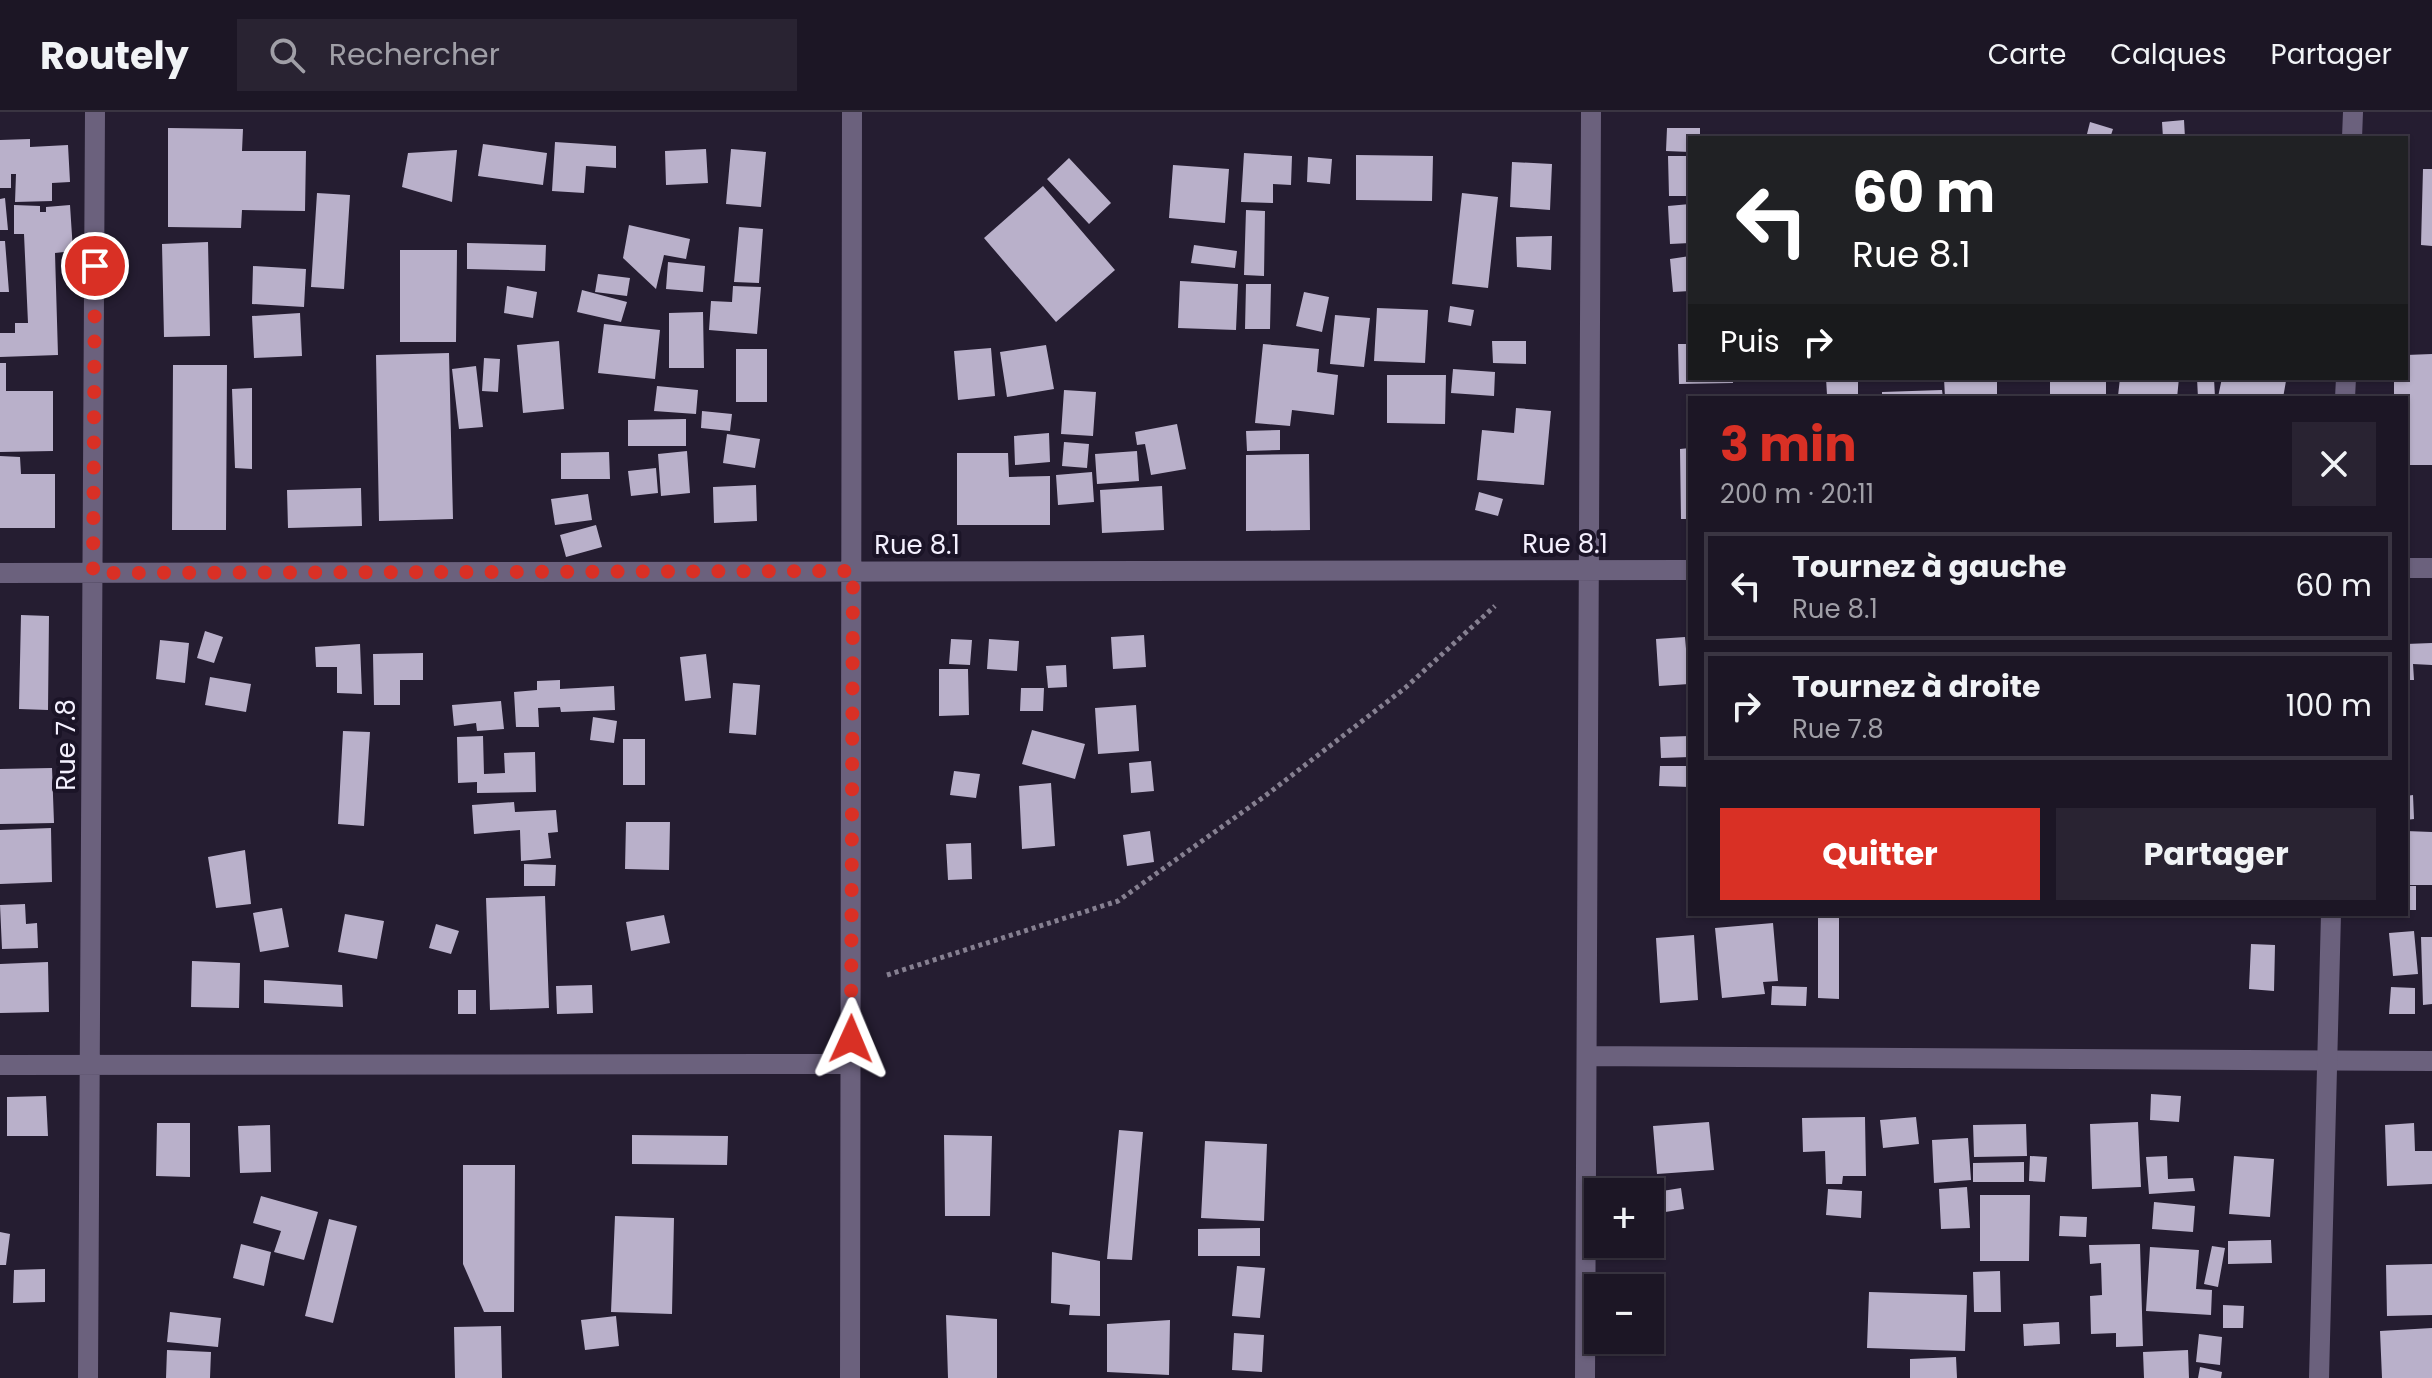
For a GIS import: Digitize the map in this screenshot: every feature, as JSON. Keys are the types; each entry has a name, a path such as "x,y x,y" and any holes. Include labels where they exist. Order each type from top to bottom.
{"street":[{"name":"Rue 7.8","path":"88,1378 95,112"},
{"path":"850,1378 852,112"},
{"path":"1585,1378 1591,112"},
{"path":"2352,136 2353,112"},
{"path":"2408,568 2432,568"},
{"name":"Rue 8.1","path":"0,573 1688,570"},
{"path":"2319,1378 2331,916"},
{"path":"1587,1056 2432,1061"},
{"path":"0,1065 850,1064"}],"path":[{"path":"851,988 1008,933 1118,901 1265,796 1405,688 1533,570"}],"building":[{"path":"2184,120 2185,136 2163,136 2162,122"},
{"path":"2090,122 2113,129 2111,136 2086,136"},
{"path":"168,128 243,129 242,151 306,151 305,211 242,210 241,228 168,227"},
{"path":"1667,128 1700,128 1700,136 1688,136 1688,152 1666,151"},
{"path":"30,139 30,147 68,145 70,182 52,183 52,201 15,202 16,174 11,174 11,188 0,188 0,140"},
{"path":"555,142 616,146 616,168 586,166 584,193 552,191"},
{"path":"483,144 547,153 543,185 478,176"},
{"path":"706,149 708,183 666,185 665,151"},
{"path":"731,149 766,152 761,207 726,204"},
{"path":"457,150 452,202 402,187 408,153"},
{"path":"1244,153 1292,156 1291,185 1273,184 1273,203 1241,202"},
{"path":"1356,155 1433,156 1432,201 1356,200"},
{"path":"1668,156 1688,156 1688,196 1669,196"},
{"path":"1308,157 1332,159 1330,184 1307,182"},
{"path":"1069,158 1111,203 1089,224 1047,179"},
{"path":"1512,162 1552,164 1550,210 1510,207"},
{"path":"1173,165 1229,169 1225,223 1169,218"},
{"path":"2423,169 2432,169 2432,246 2421,245"},
{"path":"1043,186 1115,270 1056,322 984,238"},
{"path":"317,193 350,195 344,289 311,287"},
{"path":"1462,193 1498,197 1488,288 1452,284"},
{"path":"5,198 8,230 0,230 0,199"},
{"path":"1688,204 1688,243 1670,244 1668,206"},
{"path":"14,205 40,206 40,212 46,212 46,207 70,205 73,251 55,253 58,355 0,357 0,333 15,333 15,323 28,323 24,234 14,234"},
{"path":"1246,210 1265,211 1264,276 1244,275"},
{"path":"629,225 690,239 686,259 664,255 656,289 623,258"},
{"path":"739,227 763,229 759,283 734,282"},
{"path":"1552,236 1551,270 1517,267 1516,237"},
{"path":"0,241 5,241 9,292 0,292"},
{"path":"208,242 210,336 164,337 162,244"},
{"path":"467,243 546,245 545,271 467,269"},
{"path":"1194,245 1237,251 1235,268 1191,263"},
{"path":"400,250 457,250 456,342 400,342"},
{"path":"1688,256 1688,291 1673,292 1670,259"},
{"path":"668,262 705,266 703,292 666,289"},
{"path":"253,266 306,269 304,307 252,304"},
{"path":"598,274 630,278 627,296 595,292"},
{"path":"1180,281 1238,284 1236,330 1178,328"},
{"path":"1246,284 1271,284 1270,329 1245,329"},
{"path":"507,286 537,292 533,318 504,313"},
{"path":"733,286 761,287 757,334 709,330 711,301 732,302"},
{"path":"582,290 627,302 621,322 577,312"},
{"path":"1304,292 1329,297 1322,332 1296,326"},
{"path":"1450,306 1474,310 1471,326 1448,322"},
{"path":"1377,308 1428,310 1425,363 1374,361"},
{"path":"703,312 704,368 669,368 669,313"},
{"path":"300,313 302,356 254,358 252,316"},
{"path":"1335,315 1370,318 1364,367 1330,364"},
{"path":"604,324 660,330 655,379 598,373"},
{"path":"559,341 564,409 523,413 517,345"},
{"path":"1492,341 1526,341 1526,364 1493,363"},
{"path":"1263,344 1319,349 1317,372 1338,375 1334,415 1292,410 1290,426 1255,423"},
{"path":"1678,344 1688,344 1688,380 1733,380 1733,383 1679,384"},
{"path":"1046,345 1054,389 1007,397 1000,352"},
{"path":"991,348 995,396 958,400 954,351"},
{"path":"736,349 767,349 767,402 736,402"},
{"path":"449,353 453,519 379,521 376,355"},
{"path":"2432,354 2432,465 2408,465 2408,396 2394,396 2394,380 2408,380 2408,355"},
{"path":"484,358 500,359 498,392 482,391"},
{"path":"0,363 6,363 6,391 53,391 53,451 0,452"},
{"path":"173,365 227,365 226,530 172,530"},
{"path":"476,366 483,427 459,429 452,369"},
{"path":"1453,369 1495,372 1494,396 1451,393"},
{"path":"1387,375 1446,375 1445,424 1387,423"},
{"path":"1826,380 1858,380 1858,395 1827,395"},
{"path":"1944,380 1997,380 1997,396 1945,396"},
{"path":"2050,380 2106,380 2106,396 2050,396"},
{"path":"2120,380 2179,380 2177,396 2118,396"},
{"path":"2197,380 2214,380 2215,396 2198,396"},
{"path":"2222,380 2286,381 2283,396 2218,396"},
{"path":"657,386 698,390 696,414 654,411"},
{"path":"252,388 252,469 235,468 232,389"},
{"path":"1064,390 1096,392 1093,436 1061,434"},
{"path":"1942,390 1943,396 1882,396 1882,392"},
{"path":"1516,408 1551,411 1544,485 1477,480 1482,430 1514,433"},
{"path":"702,411 732,414 730,431 701,428"},
{"path":"686,419 686,446 628,446 628,420"},
{"path":"1177,424 1186,469 1151,475 1145,444 1137,445 1135,432"},
{"path":"1280,430 1280,450 1247,451 1246,431"},
{"path":"1049,433 1050,462 1015,465 1014,436"},
{"path":"727,434 760,439 755,468 723,463"},
{"path":"1064,442 1089,444 1087,468 1062,466"},
{"path":"1688,448 1688,519 1681,519 1680,449"},
{"path":"687,451 690,493 661,496 658,454"},
{"path":"1137,451 1139,481 1097,484 1095,454"},
{"path":"609,452 610,479 561,479 561,453"},
{"path":"957,453 1008,453 1009,477 1050,476 1050,525 957,525"},
{"path":"1309,454 1310,530 1246,531 1246,455"},
{"path":"0,456 20,457 21,474 55,474 55,528 0,528"},
{"path":"656,468 658,493 631,496 628,471"},
{"path":"1092,472 1094,502 1058,505 1056,475"},
{"path":"756,485 757,521 714,523 713,487"},
{"path":"1162,486 1164,530 1102,533 1100,490"},
{"path":"361,488 362,526 288,528 287,490"},
{"path":"1479,492 1503,499 1498,516 1475,510"},
{"path":"588,494 592,520 555,525 551,499"},
{"path":"596,525 602,547 566,557 560,535"},
{"path":"21,615 49,616 48,710 19,709"},
{"path":"205,631 223,637 214,663 197,658"},
{"path":"1144,635 1146,667 1113,669 1111,637"},
{"path":"1685,637 1688,684 1659,686 1656,639"},
{"path":"951,639 972,640 970,665 949,664"},
{"path":"989,639 1019,641 1017,671 987,669"},
{"path":"160,640 189,643 185,683 156,679"},
{"path":"2432,643 2432,665 2413,664 2414,680 2408,680 2408,644"},
{"path":"360,644 362,694 337,693 337,667 316,667 315,647"},
{"path":"423,653 423,680 400,680 400,705 374,705 373,654"},
{"path":"706,654 711,698 685,701 680,657"},
{"path":"1066,665 1067,687 1048,688 1046,666"},
{"path":"939,669 968,669 969,715 939,716"},
{"path":"210,677 251,684 246,712 205,705"},
{"path":"560,680 560,689 614,686 615,710 561,712 560,707 538,708 539,727 516,727 514,692 537,690 537,681"},
{"path":"733,683 760,685 756,735 729,733"},
{"path":"1021,688 1044,688 1043,711 1020,711"},
{"path":"501,701 504,729 477,731 476,723 454,726 452,705"},
{"path":"1136,705 1139,751 1098,754 1095,708"},
{"path":"593,717 617,721 614,743 590,740"},
{"path":"1032,730 1085,744 1075,779 1022,764"},
{"path":"343,731 370,732 364,826 338,824"},
{"path":"483,736 484,774 505,773 504,753 535,752 536,792 477,793 477,782 458,783 457,737"},
{"path":"1688,736 1688,757 1661,758 1660,737"},
{"path":"623,739 645,739 645,785 623,785"},
{"path":"1151,761 1154,791 1131,793 1129,763"},
{"path":"1660,766 1688,766 1688,787 1659,786"},
{"path":"52,768 54,823 0,824 0,769"},
{"path":"954,771 980,774 976,798 950,795"},
{"path":"1051,783 1055,846 1022,849 1019,786"},
{"path":"2413,795 2414,819 2408,820 2408,796"},
{"path":"514,802 515,812 556,810 558,832 548,833 551,858 521,861 520,830 474,834 472,805"},
{"path":"626,822 670,822 669,870 625,869"},
{"path":"51,828 52,882 0,884 0,830"},
{"path":"1150,831 1154,862 1127,866 1123,835"},
{"path":"2408,831 2432,832 2432,885 2408,885"},
{"path":"971,843 972,879 948,880 946,844"},
{"path":"245,850 251,904 216,908 208,857"},
{"path":"524,864 556,865 555,886 524,886"},
{"path":"2408,886 2416,886 2416,910 2408,910"},
{"path":"545,896 549,1008 490,1010 486,898"},
{"path":"25,904 26,924 37,923 38,948 2,949 0,905"},
{"path":"282,908 289,947 260,952 253,913"},
{"path":"345,914 384,921 377,959 338,952"},
{"path":"664,915 670,943 631,951 626,922"},
{"path":"1818,916 1839,916 1839,999 1818,998"},
{"path":"1773,923 1778,981 1763,982 1765,994 1722,998 1715,928"},
{"path":"436,924 459,931 451,954 429,948"},
{"path":"2414,931 2418,974 2393,976 2389,933"},
{"path":"1694,935 1698,1000 1660,1003 1656,938"},
{"path":"2421,937 2432,937 2432,1004 2423,1005"},
{"path":"2251,944 2275,945 2274,991 2249,989"},
{"path":"192,961 240,963 239,1008 191,1007"},
{"path":"48,962 49,1012 0,1013 0,964"},
{"path":"264,980 342,985 343,1007 264,1003"},
{"path":"592,985 593,1013 557,1014 556,986"},
{"path":"1772,986 1807,987 1806,1006 1771,1005"},
{"path":"2391,987 2415,988 2415,1014 2389,1014"},
{"path":"458,990 476,990 476,1014 458,1014"},
{"path":"2151,1094 2181,1096 2179,1122 2150,1120"},
{"path":"46,1096 48,1136 7,1136 7,1097"},
{"path":"1865,1117 1866,1176 1843,1176 1842,1184 1826,1184 1825,1151 1803,1152 1802,1118"},
{"path":"1916,1117 1919,1144 1883,1148 1880,1120"},
{"path":"1709,1122 1714,1170 1657,1174 1653,1126"},
{"path":"2138,1122 2141,1187 2092,1189 2090,1124"},
{"path":"157,1123 190,1123 190,1177 156,1176"},
{"path":"2414,1123 2415,1151 2432,1151 2432,1184 2387,1186 2385,1125"},
{"path":"2026,1124 2027,1156 1974,1157 1973,1125"},
{"path":"270,1125 271,1172 240,1173 238,1126"},
{"path":"1119,1130 1143,1132 1132,1260 1107,1259"},
{"path":"632,1135 728,1136 727,1165 632,1164"},
{"path":"944,1135 992,1136 990,1216 945,1216"},
{"path":"1968,1138 1971,1180 1934,1183 1932,1140"},
{"path":"1205,1141 1267,1144 1264,1221 1201,1218"},
{"path":"2030,1156 2047,1157 2045,1182 2029,1181"},
{"path":"2167,1156 2168,1179 2193,1178 2195,1191 2149,1194 2146,1157"},
{"path":"2234,1156 2274,1159 2270,1217 2229,1214"},
{"path":"2024,1162 2024,1182 1973,1182 1973,1163"},
{"path":"463,1165 515,1165 514,1312 484,1312 463,1264"},
{"path":"1967,1187 1970,1228 1941,1229 1939,1189"},
{"path":"1681,1188 1684,1209 1664,1212 1664,1191"},
{"path":"1828,1189 1862,1191 1861,1218 1826,1215"},
{"path":"1980,1195 2030,1195 2029,1261 1980,1261"},
{"path":"261,1196 318,1212 304,1260 274,1252 281,1231 253,1223"},
{"path":"2154,1202 2195,1206 2193,1232 2152,1229"},
{"path":"615,1216 674,1218 672,1314 611,1312"},
{"path":"2060,1216 2087,1217 2086,1237 2059,1236"},
{"path":"329,1219 357,1226 333,1323 305,1316"},
{"path":"1260,1228 1260,1256 1198,1256 1198,1229"},
{"path":"0,1232 10,1234 6,1265 0,1265"},
{"path":"2271,1240 2272,1263 2228,1264 2228,1241"},
{"path":"241,1244 271,1252 264,1286 233,1278"},
{"path":"2140,1244 2143,1346 2116,1347 2116,1333 2091,1334 2090,1296 2102,1295 2101,1263 2090,1264 2089,1245"},
{"path":"2212,1246 2225,1248 2218,1287 2204,1284"},
{"path":"2150,1247 2199,1250 2196,1289 2212,1290 2211,1315 2146,1311"},
{"path":"1052,1252 1100,1261 1100,1316 1069,1315 1070,1305 1051,1303"},
{"path":"2432,1264 2432,1315 2387,1316 2386,1265"},
{"path":"1237,1266 1265,1268 1260,1318 1232,1316"},
{"path":"45,1269 45,1302 13,1303 14,1270"},
{"path":"2000,1271 2001,1312 1974,1312 1973,1272"},
{"path":"1869,1292 1967,1295 1965,1351 1867,1348"},
{"path":"2223,1305 2244,1306 2243,1328 2223,1328"},
{"path":"170,1312 221,1318 218,1347 167,1342"},
{"path":"946,1315 997,1319 997,1378 948,1378"},
{"path":"616,1316 619,1346 585,1350 581,1320"},
{"path":"1170,1320 1169,1375 1107,1372 1107,1324"},
{"path":"2059,1322 2060,1344 2024,1346 2023,1324"},
{"path":"501,1326 502,1378 455,1378 454,1327"},
{"path":"2432,1328 2432,1378 2382,1378 2380,1331"},
{"path":"1234,1333 1264,1335 1262,1372 1232,1370"},
{"path":"2199,1334 2222,1337 2220,1365 2196,1362"},
{"path":"167,1350 211,1352 210,1378 166,1378"},
{"path":"2188,1350 2189,1378 2144,1378 2143,1352"},
{"path":"1956,1357 1957,1378 1910,1378 1910,1359"},
{"path":"2200,1367 2222,1372 2221,1378 2198,1378"}],"route":[{"path":"95,266 93,573 853,571 851,1039"}]}
